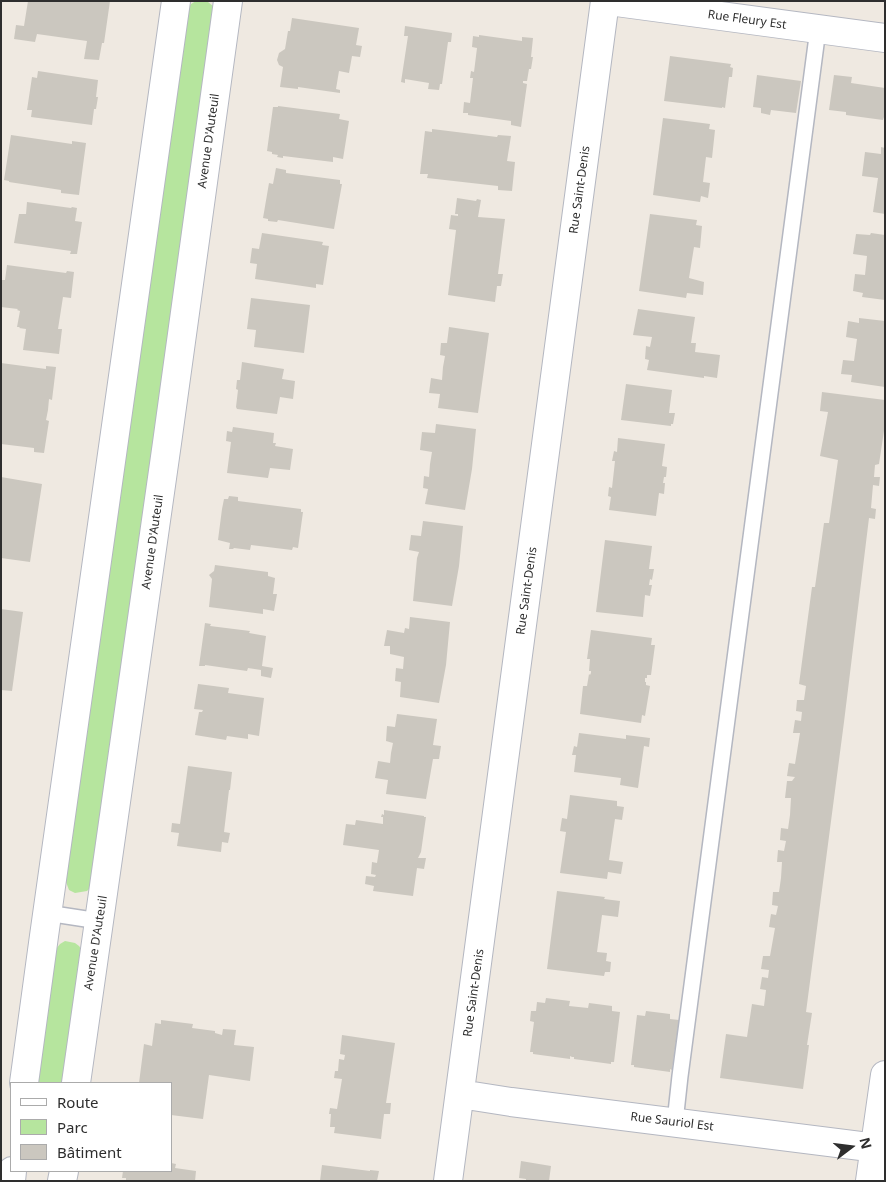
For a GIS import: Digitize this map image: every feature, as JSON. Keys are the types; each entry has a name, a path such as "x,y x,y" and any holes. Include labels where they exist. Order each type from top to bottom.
{"street":[{"path":"24,1082 176,1"},
{"name":"Avenue D'Auteuil","path":"76,1082 228,1"},
{"name":"Rue Saint-Denis","path":"448,1181 605,1"},
{"name":"Rue Fleury Est","path":"609,1 885,38"},
{"path":"870,1181 879,1148 885,1075"},
{"name":"Rue Sauriol Est","path":"460,1094 879,1148"}],"lane":[{"path":"675,1122 818,29"},
{"path":"47,913 99,921"}],"green space":[{"path":"196,1 208,2 213,6 214,11 91,887 87,891 75,893 69,890 66,874 187,11 191,4"},
{"path":"65,941 75,943 82,950 64,1082 37,1082 56,949"}],"building":[{"path":"28,1 110,1 104,43 102,43 99,60 84,59 87,41 37,34 35,42 14,39 16,25 24,26"},
{"path":"292,18 359,28 356,45 362,46 360,57 352,56 349,73 339,71 336,89 340,90 340,93 298,87 298,89 280,87 283,67 279,65 277,60 279,53 285,49"},
{"path":"405,26 452,33 451,42 448,42 442,84 440,84 439,90 428,89 429,83 405,79 405,83 401,82 408,36 404,36"},
{"path":"479,35 522,41 522,37 533,38 531,69 529,69 527,81 523,81 523,83 527,84 521,127 511,125 511,121 463,113 464,102 470,103 473,78 470,78 471,71 474,72 477,48 472,47 473,36 479,37"},
{"path":"670,56 731,64 730,67 733,68 732,77 729,77 725,108 664,101"},
{"path":"38,71 98,80 96,97 98,97 92,125 31,117 32,110 27,110 32,77 37,78"},
{"path":"757,75 801,81 796,113 771,110 770,115 761,113 761,108 753,107"},
{"path":"834,75 852,77 851,83 885,88 885,114 883,120 846,115 846,112 829,110"},
{"path":"278,106 340,114 339,119 349,121 343,159 333,157 333,162 283,156 283,158 267,151 273,107"},
{"path":"663,118 710,124 709,129 715,130 712,158 706,157 703,182 710,183 708,198 701,196 700,202 653,195"},
{"path":"432,129 497,137 498,135 511,136 507,161 515,162 512,191 498,190 498,186 427,178 428,174 420,174 425,131 432,132"},
{"path":"11,135 72,144 72,141 86,143 79,195 61,193 61,190 4,180"},
{"path":"881,147 885,148 885,214 873,212 878,178 862,176 865,152 881,154"},
{"path":"276,168 286,170 286,173 340,180 340,184 342,184 334,229 278,220 277,222 268,221 268,219 263,218 269,183 273,184"},
{"path":"457,198 481,200 478,217 505,219 498,274 503,274 501,286 497,286 495,302 448,295 456,230 449,229 451,215 458,216 458,214 455,214"},
{"path":"27,202 77,208 75,221 82,222 77,254 70,254 71,251 14,243 19,214 26,214"},
{"path":"650,214 697,220 696,225 702,226 700,248 694,247 689,278 704,282 703,295 687,293 686,298 639,291"},
{"path":"262,233 323,242 322,245 329,246 323,285 316,284 316,288 255,279 257,264 250,263 252,248 259,249"},
{"path":"871,233 885,235 885,300 862,297 863,293 853,291 855,274 865,275 867,256 853,254 856,234 870,235"},
{"path":"7,265 66,273 67,271 74,272 71,298 63,297 58,329 62,329 59,354 23,350 26,329 17,327 20,311 18,309 1,307 1,280 5,280"},
{"path":"251,298 310,305 304,353 254,347 256,330 247,329"},
{"path":"638,309 695,317 691,343 696,343 695,352 720,355 717,378 647,370 649,360 645,359 646,346 650,347 652,337 633,335"},
{"path":"859,318 885,321 885,387 851,382 852,375 841,374 843,360 854,361 857,339 846,337 848,321 859,323"},
{"path":"449,327 489,333 478,413 438,408 440,394 429,393 431,378 442,380 445,356 440,355 441,343 447,343"},
{"path":"242,362 284,369 282,379 295,381 293,399 280,397 277,414 237,409 238,390 236,389 237,380 240,380"},
{"path":"1,363 46,369 46,366 56,367 52,400 49,399 46,420 49,421 44,453 34,452 34,448 1,444"},
{"path":"626,384 672,390 669,413 675,413 673,424 671,426 621,420"},
{"path":"822,392 885,400 885,424 879,464 875,465 874,477 880,477 879,486 873,485 871,508 876,509 875,519 869,518 806,1012 812,1013 803,1089 720,1078 726,1034 747,1037 752,1004 764,1006 766,990 760,989 762,977 768,978 769,970 761,969 763,956 770,956 775,928 769,927 771,914 776,915 778,906 772,905 773,892 779,892 782,862 777,862 778,850 784,851 786,841 780,840 781,828 788,829 790,815 791,798 785,798 787,781 792,781 795,777 787,776 789,763 795,764 800,733 793,733 795,720 801,721 802,712 796,711 797,700 804,700 806,686 799,684 812,587 815,587 824,523 829,523 838,460 820,456 828,412 820,411"},
{"path":"436,424 476,429 465,510 425,504 428,489 423,488 424,476 429,477 432,452 420,450 422,432 435,433"},
{"path":"233,427 274,433 273,443 276,443 275,446 293,449 290,470 270,468 268,478 227,473 231,442 226,441 227,431 232,432"},
{"path":"618,438 665,444 662,466 667,467 663,483 665,483 664,494 659,493 656,516 609,510 611,497 608,496 609,487 612,488 615,461 612,461 614,451 617,452"},
{"path":"1,477 42,484 30,562 1,558"},
{"path":"229,496 238,497 238,501 301,509 301,512 303,512 298,548 293,547 292,550 251,545 250,550 229,549 230,543 218,540 224,499 228,499"},
{"path":"423,521 463,526 452,606 413,601 419,552 409,550 411,535 421,536"},
{"path":"605,540 652,546 649,569 654,569 649,585 652,585 650,596 645,595 643,617 596,612"},
{"path":"215,565 268,572 268,576 275,578 273,594 277,594 274,611 263,609 263,614 209,607 212,579 209,575 214,571"},
{"path":"1,609 23,612 12,691 1,690"},
{"path":"410,617 450,622 446,665 439,703 400,697 401,682 395,681 396,668 403,669 404,657 390,654 390,646 384,646 387,630 404,633 405,628 409,629"},
{"path":"205,623 211,624 210,626 250,631 249,633 266,636 262,666 273,668 271,678 261,676 261,670 248,668 247,671 205,665 199,666"},
{"path":"591,630 652,638 651,645 655,645 651,675 647,675 647,678 645,678 646,685 650,686 645,716 642,715 641,723 580,714 583,686 587,686 589,674 591,673 589,671 590,659 587,659"},
{"path":"198,684 229,688 228,693 264,698 259,736 248,734 248,739 227,736 226,740 195,735 199,712 203,710 194,709"},
{"path":"397,714 437,719 433,745 441,746 439,759 433,759 426,799 386,794 388,780 375,778 378,761 390,763 393,743 386,741 387,726 395,727"},
{"path":"579,733 626,739 626,735 650,738 649,747 644,746 638,788 620,785 621,778 574,772 576,755 572,755 574,746 577,747"},
{"path":"188,766 232,772 224,832 230,833 228,843 222,842 221,852 177,846 179,833 171,832 172,823 180,824"},
{"path":"570,795 617,801 617,806 624,807 622,820 615,819 609,860 623,862 621,874 608,872 607,879 560,873 566,832 560,831 562,818 567,819"},
{"path":"384,810 426,817 421,852 418,858 426,858 424,869 417,868 413,896 373,891 374,886 365,884 366,876 375,877 376,875 371,874 372,862 377,863 379,850 343,845 346,824 355,825 356,820 383,824 383,817 381,817 382,814 384,815"},
{"path":"557,891 605,897 604,899 620,901 618,917 602,915 597,952 607,953 606,961 611,962 610,972 605,972 604,976 547,969"},
{"path":"546,998 570,1001 569,1006 588,1008 589,1003 612,1006 612,1011 620,1012 614,1062 611,1062 611,1064 574,1059 574,1057 570,1056 570,1059 530,1052 534,1022 530,1021 531,1011 536,1011 537,1002 545,1003"},
{"path":"646,1011 670,1014 670,1019 679,1020 672,1070 670,1069 670,1072 631,1065 637,1015 645,1016"},
{"path":"161,1020 193,1024 192,1028 215,1031 215,1033 222,1035 223,1029 236,1030 234,1045 254,1047 250,1081 209,1075 203,1119 172,1115 172,1082 139,1082 144,1044 152,1046 155,1023 161,1024"},
{"path":"342,1035 395,1043 386,1103 391,1103 390,1114 384,1114 381,1139 334,1133 335,1127 330,1127 330,1108 337,1109 342,1079 334,1078 335,1071 338,1071 339,1059 344,1060 345,1055 340,1054"},
{"path":"521,1161 551,1166 549,1181 526,1181 526,1179 519,1178"},
{"path":"172,1163 176,1164 175,1168 196,1171 195,1181 126,1181 126,1178 122,1178 123,1172 172,1172"},
{"path":"322,1165 379,1171 377,1181 320,1181"}]}
